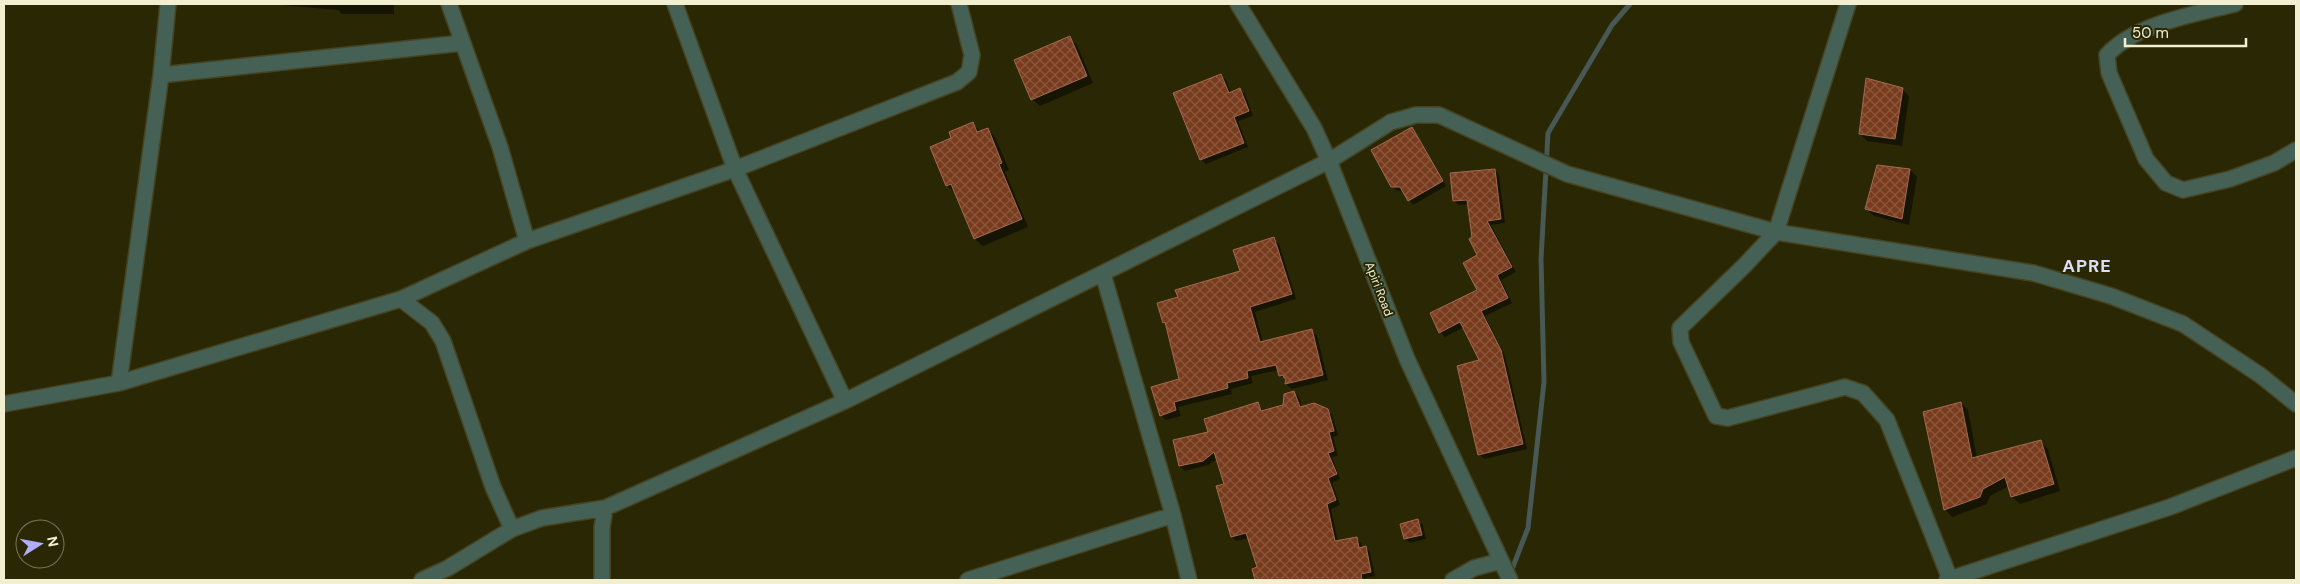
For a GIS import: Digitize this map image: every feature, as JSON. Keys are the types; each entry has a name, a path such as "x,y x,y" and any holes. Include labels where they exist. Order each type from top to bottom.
{"street":[{"path":"119,383 161,75 168,4"},
{"path":"449,4 500,147 527,241"},
{"path":"675,4 735,169 845,401"},
{"path":"4,404 119,383 401,299 527,241 735,169 957,82 969,72 972,55 958,4"},
{"name":"Apiri Road","path":"1238,4 1314,128 1329,161 1407,359 1510,580"},
{"path":"1848,4 1776,232 1746,266 1680,328 1681,342 1716,416 1728,418 1845,387 1863,393 1887,420 1948,580 2170,507 2296,458"},
{"path":"2235,4 2132,35 2117,44 2107,55 2108,73 2146,159 2166,183 2183,190 2239,176 2274,163 2296,150"},
{"path":"161,75 462,43"},
{"path":"422,580 448,568 512,529 542,518 577,510 605,508 845,401 1329,161 1391,122 1416,115 1439,115 1567,174 1776,232 2033,272 2111,296 2184,324 2260,375 2296,404"},
{"path":"1103,274 1173,515 1188,580"},
{"path":"401,299 432,323 443,341 490,478 512,529"},
{"path":"602,580 602,528 605,508"},
{"path":"969,580 1173,515"},
{"path":"1454,580 1474,568 1501,561"}],"building":[{"path":"1070,36 1087,76 1031,100 1014,60"},
{"path":"1221,74 1229,93 1240,88 1249,111 1234,117 1244,143 1200,160 1173,93"},
{"path":"1866,78 1903,88 1895,139 1859,134"},
{"path":"973,122 977,132 988,128 1002,163 999,164 1022,219 974,239 951,184 946,186 930,147 951,138 949,132"},
{"path":"1412,127 1443,181 1408,201 1400,187 1391,187 1371,150"},
{"path":"1877,165 1910,169 1902,219 1865,209"},
{"path":"1495,169 1501,219 1487,221 1512,267 1497,275 1508,298 1481,311 1501,350 1523,444 1478,455 1457,366 1479,360 1460,322 1439,333 1430,313 1477,290 1463,263 1477,255 1469,239 1472,237 1467,200 1453,201 1450,173"},
{"path":"1274,237 1292,294 1250,307 1260,342 1312,329 1323,375 1285,384 1286,378 1283,375 1279,376 1276,365 1247,371 1248,378 1227,383 1228,388 1174,402 1176,410 1160,416 1151,387 1179,379 1165,322 1163,323 1157,303 1178,297 1175,290 1240,271 1233,250"},
{"path":"1294,391 1300,407 1314,403 1328,409 1334,431 1329,432 1334,451 1328,453 1337,474 1328,478 1336,500 1327,504 1335,541 1357,537 1359,548 1366,546 1371,572 1361,574 1362,580 1255,580 1252,569 1257,567 1246,533 1231,537 1216,486 1224,484 1214,452 1203,461 1179,466 1173,440 1208,432 1204,419 1258,402 1261,411 1283,405 1284,394"},
{"path":"1961,402 1972,458 2041,440 2054,484 2011,497 2005,477 1983,489 1980,497 1944,510 1923,412"},
{"path":"1418,519 1422,535 1404,539 1400,524"}],"waterway":[{"path":"1511,572 1528,528 1544,382 1541,259 1548,133 1612,25 1630,4"}],"district":[{"name":"APRE","path":"2087,266"}]}
